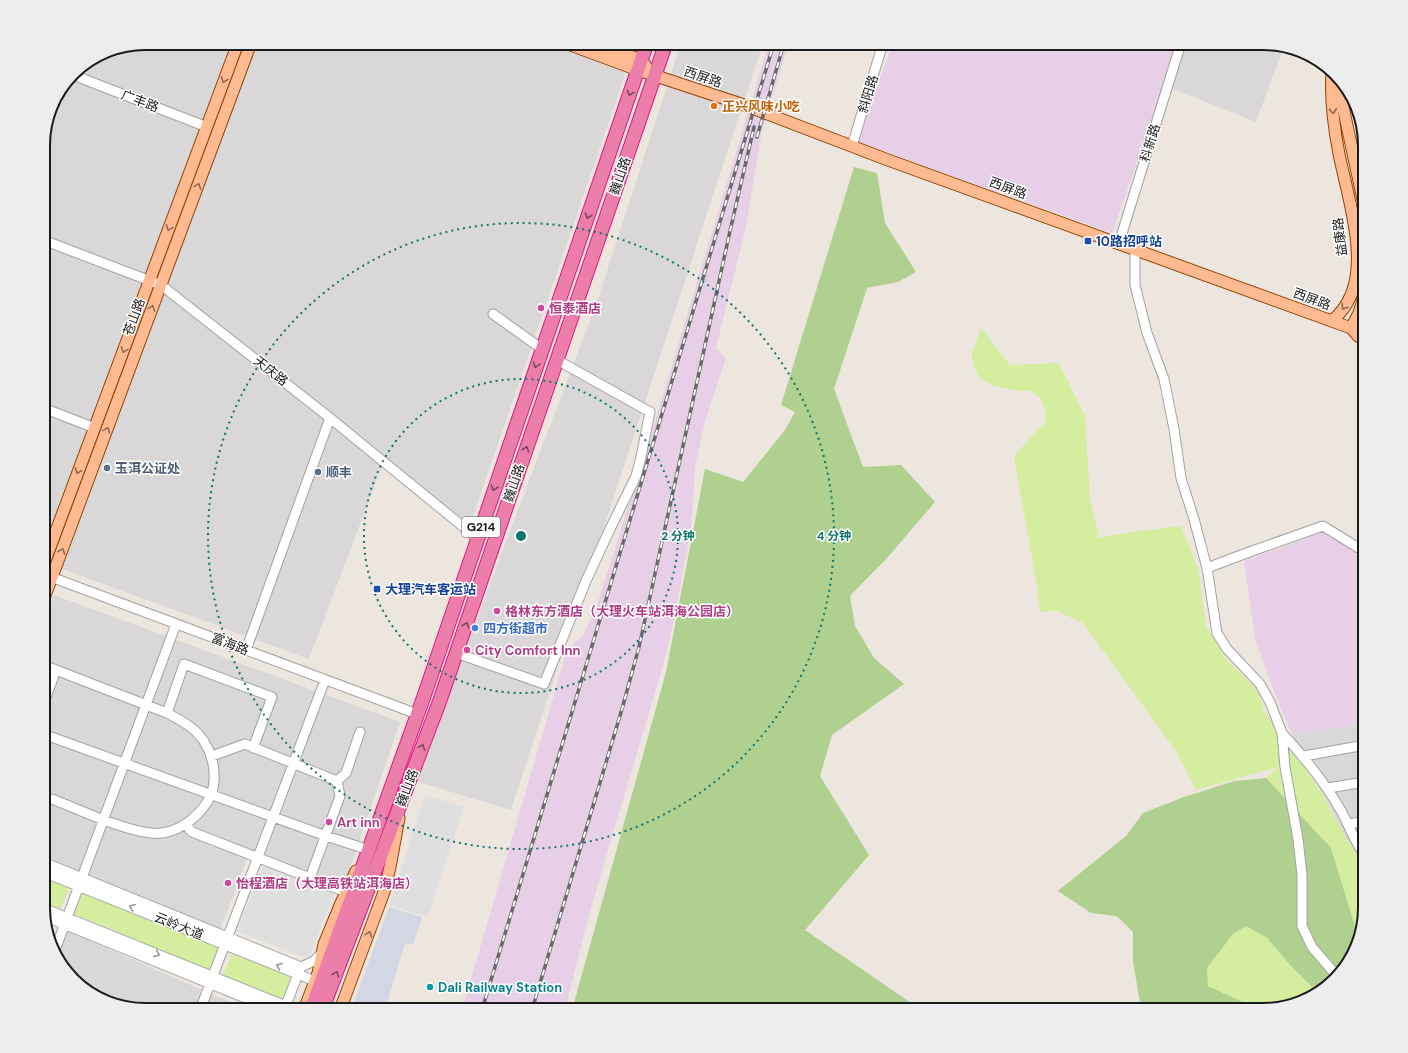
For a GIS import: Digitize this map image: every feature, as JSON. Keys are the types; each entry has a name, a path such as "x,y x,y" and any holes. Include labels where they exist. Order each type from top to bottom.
{"highway":[{"name":"巍山路","path":"314,1003 417,714 644,50"},
{"name":"巍山路","path":"325,1003 432,723 664,50"},
{"path":"542,349 557,360"}],"main road":[{"name":"苍山路","path":"50,547 235,50"},
{"name":"苍山路","path":"50,571 161,285 248,50"},
{"name":"西屏路","path":"591,50 639,65"},
{"name":"西屏路","path":"609,50 655,75 744,105 852,146 1351,328"},
{"name":"益康路","path":"1332,81 1335,131 1354,227 1357,264 1355,282 1351,295 1342,311 1332,321"},
{"path":"1339,89 1358,176"},
{"path":"1351,328 1358,315"},
{"path":"1351,328 1358,328"},
{"path":"1351,328 1358,336"},
{"path":"343,1003 388,879 403,798"},
{"path":"307,1003 335,916 355,872 369,850"}],"street":[{"name":"斜阳路","path":"852,146 881,50"},
{"name":"科新路","path":"1119,243 1179,50"},
{"name":"广丰路","path":"78,78 207,127"},
{"name":"天庆路","path":"50,243 161,285 330,418 477,538"},
{"path":"1135,249 1135,285 1147,333 1164,379 1174,430 1181,478 1207,568 1217,633 1227,649 1260,684 1270,702 1282,733 1302,875 1302,926 1312,947 1333,971"},
{"path":"493,314 542,349"},
{"path":"456,653 544,684 586,581 636,476 650,412 557,360"},
{"path":"50,411 95,428"},
{"path":"246,650 330,418"},
{"path":"1207,568 1323,526 1358,548"},
{"name":"富海路","path":"50,577 417,714"},
{"path":"57,944 176,624"},
{"path":"166,713 184,664 272,697 253,748"},
{"path":"50,668 166,713 191,727 206,744 212,756 214,774 211,794 201,809 186,825 174,831 145,833 52,799"},
{"path":"50,686 56,670"},
{"path":"203,1003 325,680"},
{"path":"337,781 346,773 360,732"},
{"path":"1282,733 1304,756 1328,788 1349,824 1358,846"},
{"path":"50,737 272,817 369,850"},
{"path":"212,756 245,744 337,781"},
{"path":"1304,756 1358,746"},
{"path":"310,878 340,796 337,781"},
{"path":"1328,788 1358,783"},
{"path":"1349,824 1358,822"},
{"path":"186,825 192,832 346,892"},
{"path":"50,866 80,882"},
{"name":"云岭大道","path":"50,874 80,882 300,970 315,981"},
{"path":"50,912 66,921 272,1003"},
{"path":"51,917 66,921"},
{"path":"287,1003 300,970 314,962 322,953"},
{"path":"212,980 260,1003"}],"shaded area":[{"path":"139,50 634,50 470,525 387,459 379,474 309,659 50,565 50,139 53,121 60,103 70,87 92,66 109,57"},
{"path":"679,50 761,50 511,810 415,781 597,302"},
{"path":"767,50 787,50 762,130 746,227 716,348 726,358 705,421 695,467 691,531 670,638 590,911 567,1003 464,1003 565,657 571,646 584,634 598,602 655,422"},
{"path":"890,50 1174,50 1148,131 1112,233 857,142"},
{"path":"1184,50 1263,50 1282,52 1256,122 1171,88"},
{"path":"1324,532 1341,542 1358,556 1358,724 1292,734 1274,692 1255,638 1244,561"},
{"path":"54,595 400,722 344,886 250,851 220,930 50,863 50,606"},
{"path":"1358,724 1358,857 1347,840 1292,734"},
{"path":"425,795 464,807 428,917 389,905"},
{"path":"263,865 334,893 309,959 237,931"},
{"path":"389,907 422,917 413,945 405,943 387,1003 354,1003"},
{"path":"65,930 232,1003 145,1003 121,1000 103,993 87,983 66,961 59,947"}],"green space":[{"path":"854,167 877,173 885,223 916,272 898,282 867,288 834,389 863,467 901,465 935,502 887,558 850,596 855,626 874,658 904,684 832,735 820,776 869,855 805,930 911,1003 574,1003 666,672 705,469 743,482 785,430 795,412 781,405"},
{"path":"981,328 1010,365 1059,363 1085,416 1090,500 1099,538 1181,526 1198,569 1206,626 1226,659 1259,691 1264,711 1323,795 1358,857 1358,914 1355,928 1331,848 1266,778 1278,767 1196,790 1178,754 1083,623 1057,611 1040,612 1014,456 1044,423 1046,413 1041,399 1031,391 1013,390 992,385 979,378 973,365 972,353"},
{"path":"1266,778 1331,848 1355,928 1348,950 1338,966 1330,975 1313,988 1291,966 1267,938 1246,926 1233,934 1207,968 1208,986 1245,1003 1140,1003 1133,961 1133,932 1117,916 1091,913 1058,891 1126,836 1143,813 1184,797 1234,781"},
{"path":"50,878 70,886 60,909 50,905"},
{"path":"85,888 222,945 211,971 74,914"},
{"path":"1246,926 1267,938 1291,966 1313,988 1287,1000 1263,1003 1245,1003 1208,986 1207,968 1233,934"},
{"path":"234,949 295,975 284,1000 223,975"}],"railway":[{"path":"484,1003 772,50"},
{"path":"757,137 782,50"},
{"path":"534,1003 622,709 639,647 754,127"}],"place":[{"name":"正兴风味小吃","path":"714,106"},
{"name":"10路招呼站","path":"1088,241"},
{"name":"恒泰酒店","path":"541,308"},
{"name":"玉洱公证处","path":"107,468"},
{"name":"顺丰","path":"318,472"},
{"name":"大理汽车客运站","path":"377,589"},
{"name":"格林东方酒店（大理火车站洱海公园店）","path":"497,611"},
{"name":"四方街超市","path":"475,628"},
{"name":"City Comfort Inn","path":"467,650"},
{"name":"Art inn","path":"329,822"},
{"name":"怡程酒店（大理高铁站洱海店）","path":"228,883"},
{"name":"Dali Railway Station","path":"430,987"}]}
